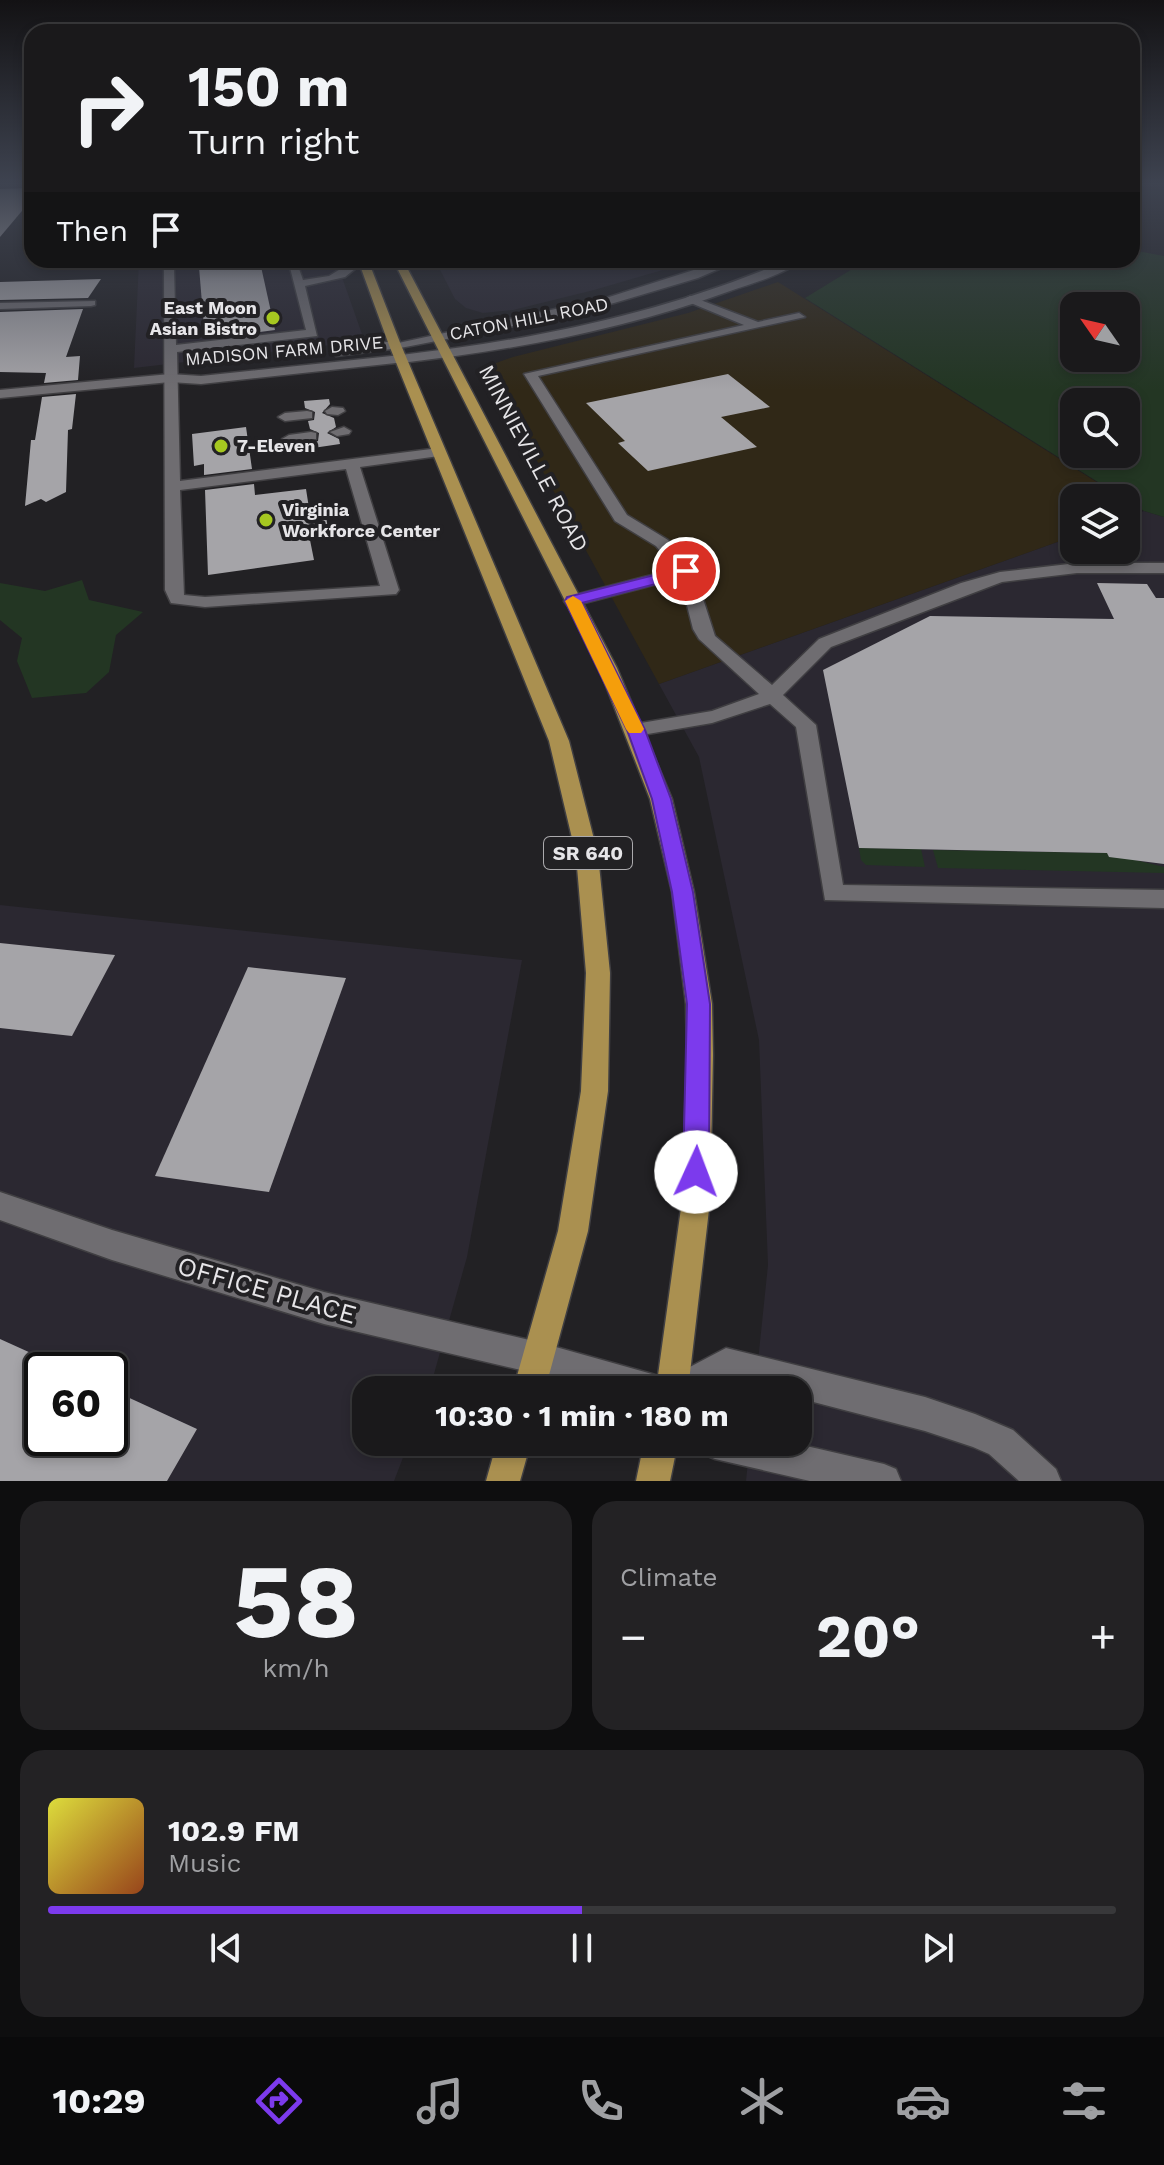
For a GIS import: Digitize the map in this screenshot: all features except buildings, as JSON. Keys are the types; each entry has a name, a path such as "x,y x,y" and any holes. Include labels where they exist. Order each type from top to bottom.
{"main road":[{"path":"169,268 174,590 177,599 205,602 390,590 352,463"},
{"path":"170,349 313,333 294,268"},
{"path":"298,284 336,277 353,268"},
{"name":"SR 640","path":"365,268 559,741 575,790 589,867 599,988 594,1091 578,1210 533,1376"},
{"name":"MINNIEVILLE ROAD","path":"402,268 636,730 661,799 683,892 699,1004 696,1201 674,1376"},
{"name":"CATON HILL ROAD","path":"398,352 440,346 672,283 713,268"},
{"name":"CATON HILL ROAD","path":"440,346 488,349 566,333 690,299 775,268"},
{"path":"690,299 757,326"},
{"path":"0,306 91,303"},
{"path":"799,317 530,374 621,518 662,543 686,571 708,639 806,725 833,894 1164,899"},
{"name":"MADISON FARM DRIVE","path":"0,394 170,378 201,380 398,352"},
{"path":"285,417 307,415"},
{"path":"289,439 311,436"},
{"path":"172,487 439,452"},
{"path":"636,730 736,711 770,696 785,685 809,654 825,643 967,587 1037,570 1164,568"},
{"path":"573,601 686,571"},
{"name":"OFFICE PLACE","path":"0,1206 112,1245 324,1308 602,1376"},
{"path":"705,1376 726,1364 774,1376"},
{"path":"812,1385 925,1414 1001,1442 1044,1481"},
{"path":"503,1481 510,1456"},
{"path":"653,1481 658,1456"},
{"path":"776,1456 884,1481"}],"shaded area":[{"path":"139,268 339,268 363,337 348,343 134,368"},
{"path":"439,268 670,268 513,310 483,313 466,308 455,299"},
{"path":"778,282 1060,459 1060,468 1074,468 1100,484 1060,484 1060,541 659,684 488,371 496,363 513,357 688,313"},
{"path":"1140,513 1164,517 1164,1481 746,1481 749,1456 812,1456 812,1376 756,1376 768,1265 759,1040 699,757 659,684 1060,541 1060,564 1140,564"},
{"path":"0,905 522,960 467,1257 433,1376 352,1376 352,1456 404,1456 394,1481 0,1481"}],"green space":[{"path":"1140,252 1164,256 1164,517 1140,508 1140,484 1101,484 1076,468 1140,468 1140,388 1060,388 1060,458 805,298 854,268 1140,268"},
{"path":"82,580 89,600 143,612 116,635 109,672 86,693 32,698 17,661 22,638 0,620 0,583 45,591"},
{"path":"859,848 921,849 925,867 866,865 861,860"},
{"path":"933,850 1107,853 1164,867 1164,873 938,868"}],"slow traffic":[{"path":"573,601 635,729"}],"place":[{"name":"East Moon Asian Bistro","path":"273,318"},
{"name":"7-Eleven","path":"221,446"},
{"name":"Virginia Workforce Center","path":"266,520"}],"route":[{"path":"686,571 573,601 636,730 661,799 683,892 699,1004 696,1172"}]}
